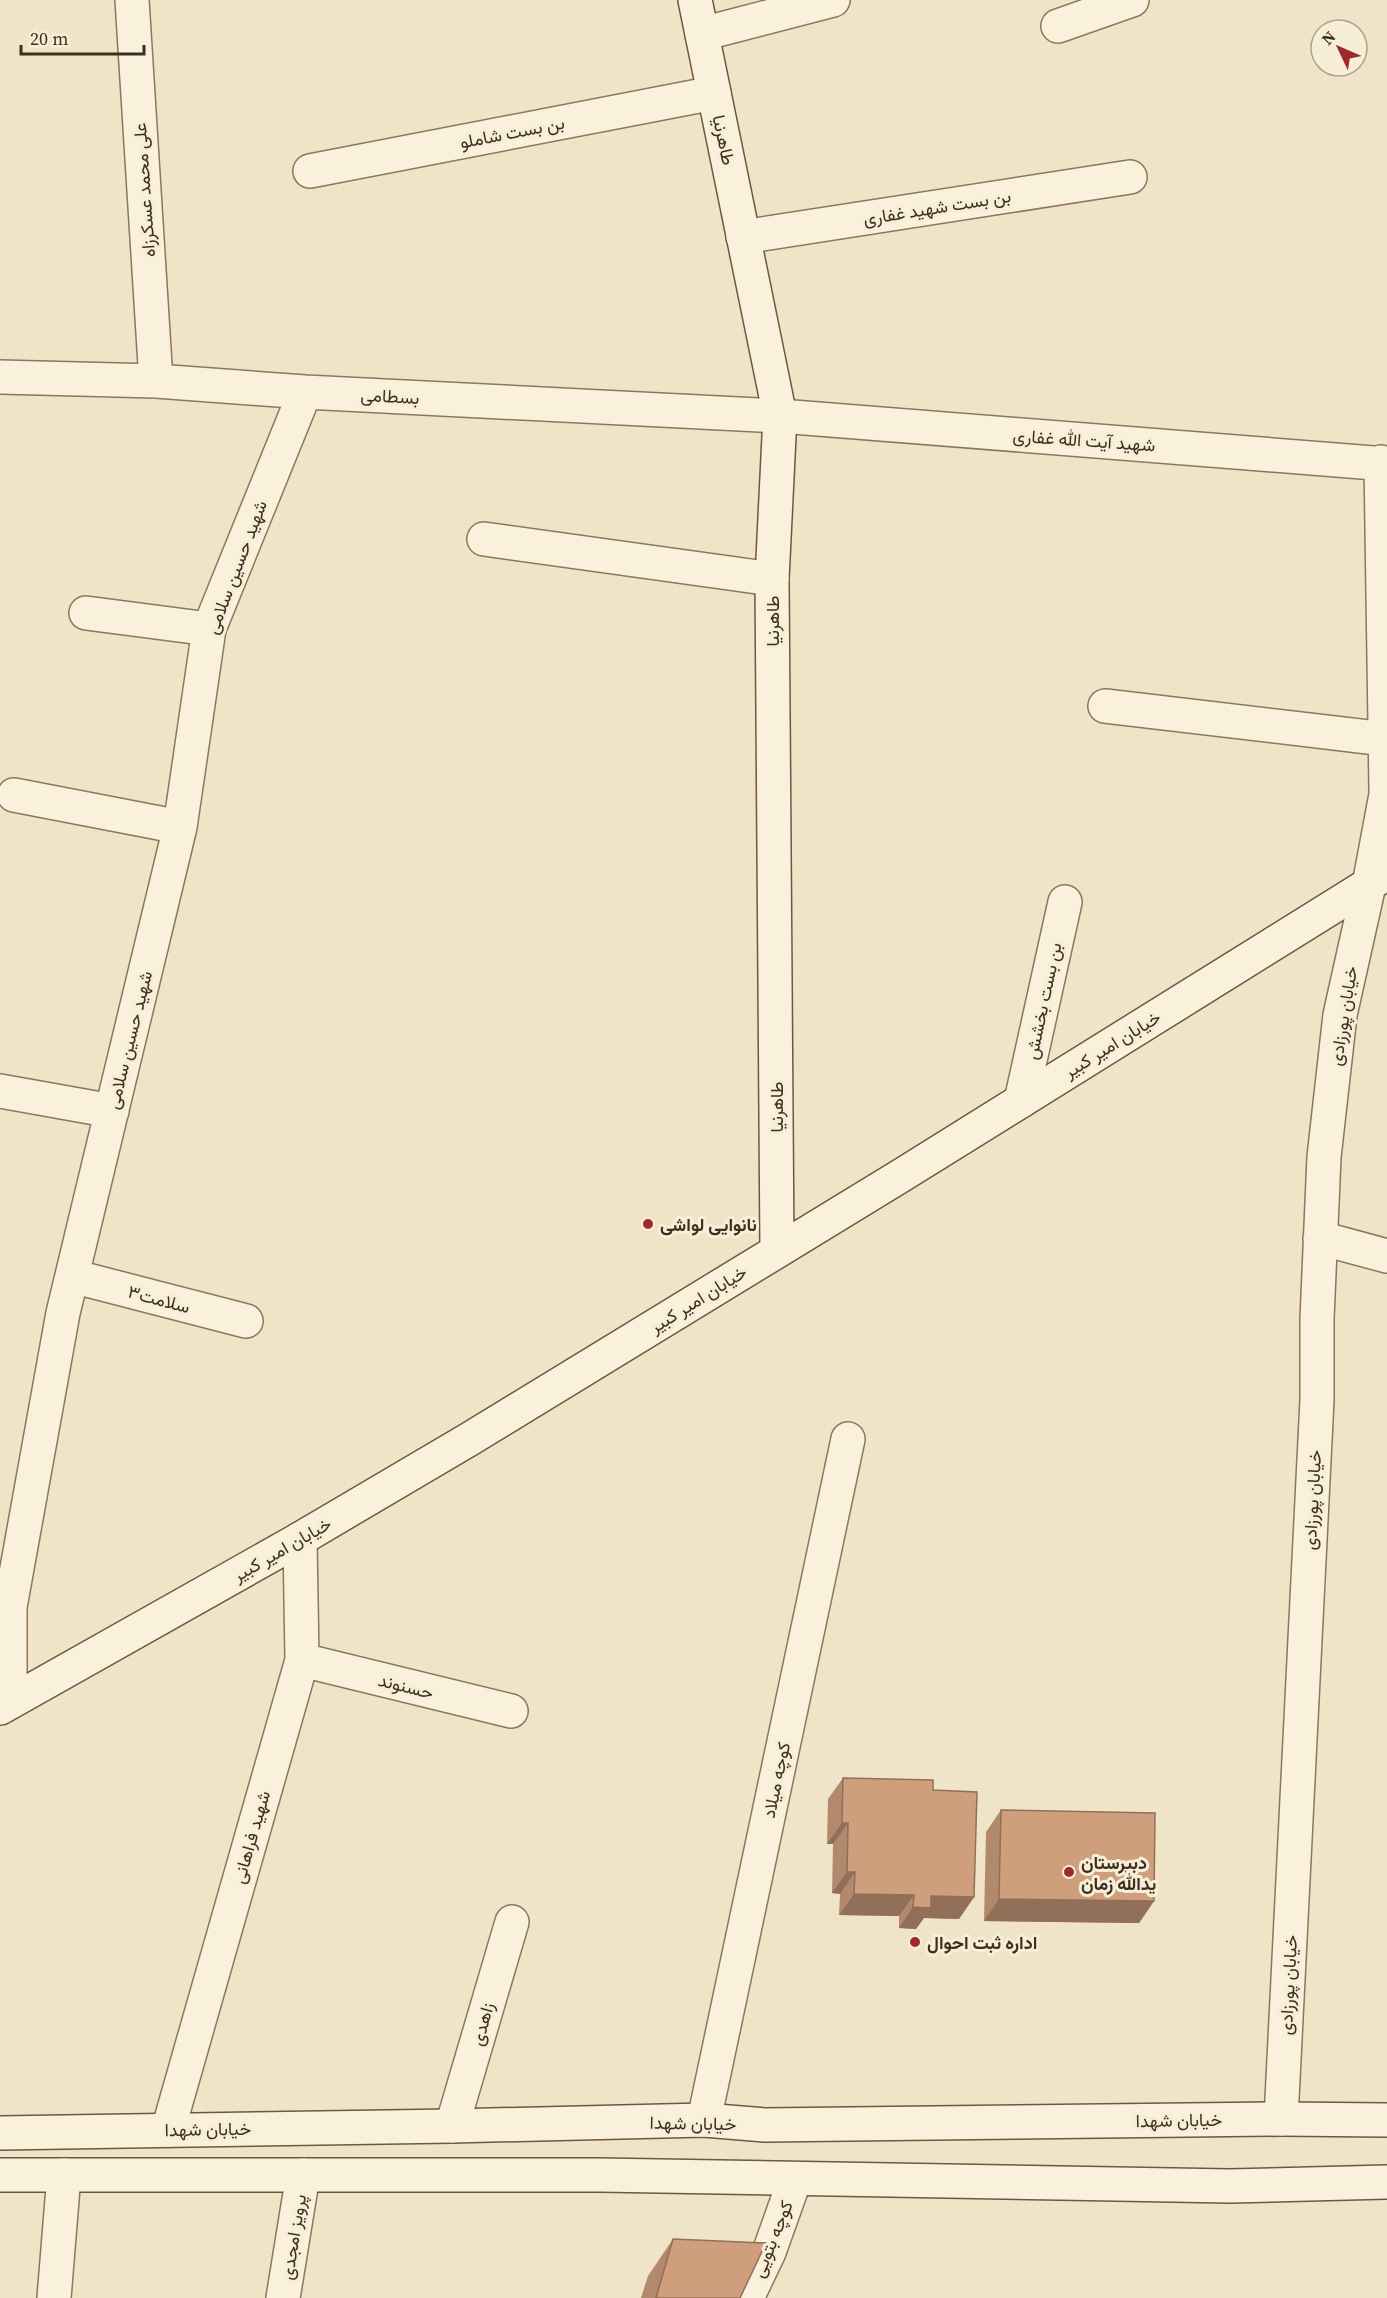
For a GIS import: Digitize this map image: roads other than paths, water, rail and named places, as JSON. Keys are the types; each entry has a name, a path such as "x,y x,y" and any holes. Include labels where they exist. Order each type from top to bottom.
{"street":[{"name":"علی محمد عسکرزاه","path":"132,0 156,381"},
{"name":"طاهرنیا","path":"695,0 780,416 772,579 777,1250"},
{"path":"702,34 833,0"},
{"path":"1058,26 1132,0"},
{"name":"بن بست شاملو","path":"310,171 714,93"},
{"name":"بن بست شهید غفاری","path":"743,237 1131,177"},
{"name":"بسطامی","path":"0,377 156,381 305,392 780,416"},
{"name":"شهید حسین سلامی","path":"5,1705 10,1607 63,1313 180,828 209,629 305,392"},
{"name":"شهید آیت الله غفاری","path":"780,416 1384,463"},
{"name":"خیابان پورزادی","path":"1281,2119 1317,1400 1317,1319 1324,1157 1340,1015 1381,878 1387,790 1384,463"},
{"path":"484,539 772,579"},
{"path":"86,613 209,629"},
{"path":"1105,706 1385,739"},
{"path":"14,795 180,828"},
{"name":"خیابان امیر کبیر","path":"5,1705 300,1539 468,1440 1381,878"},
{"name":"بن بست بخشش","path":"1021,1101 1065,902"},
{"path":"0,1091 112,1111"},
{"path":"1320,1238 1387,1256"},
{"name":"سلامت۳","path":"72,1276 246,1322"},
{"name":"کوچه میلاد","path":"704,2120 848,1439"},
{"name":"شهید فراهانی","path":"168,2130 302,1660 300,1539"},
{"name":"حسنوند","path":"302,1660 511,1711"},
{"name":"زاهدی","path":"452,2126 512,1922"},
{"name":"خیابان شهدا","path":"0,2133 704,2120 765,2125 1281,2119 1387,2120"},
{"path":"0,2175 600,2175 1230,2186 1387,2182"},
{"path":"54,2298 64,2175"},
{"name":"پرویز امجدی","path":"283,2298 303,2175"},
{"name":"کوچه بتویی","path":"747,2298 769,2252 795,2179"}],"place":[{"name":"نانوایی لواشی","path":"648,1224"},
{"name":"دبیرستان یدالله زمان","path":"1069,1872"},
{"name":"اداره ثبت احوال","path":"915,1942"}]}
